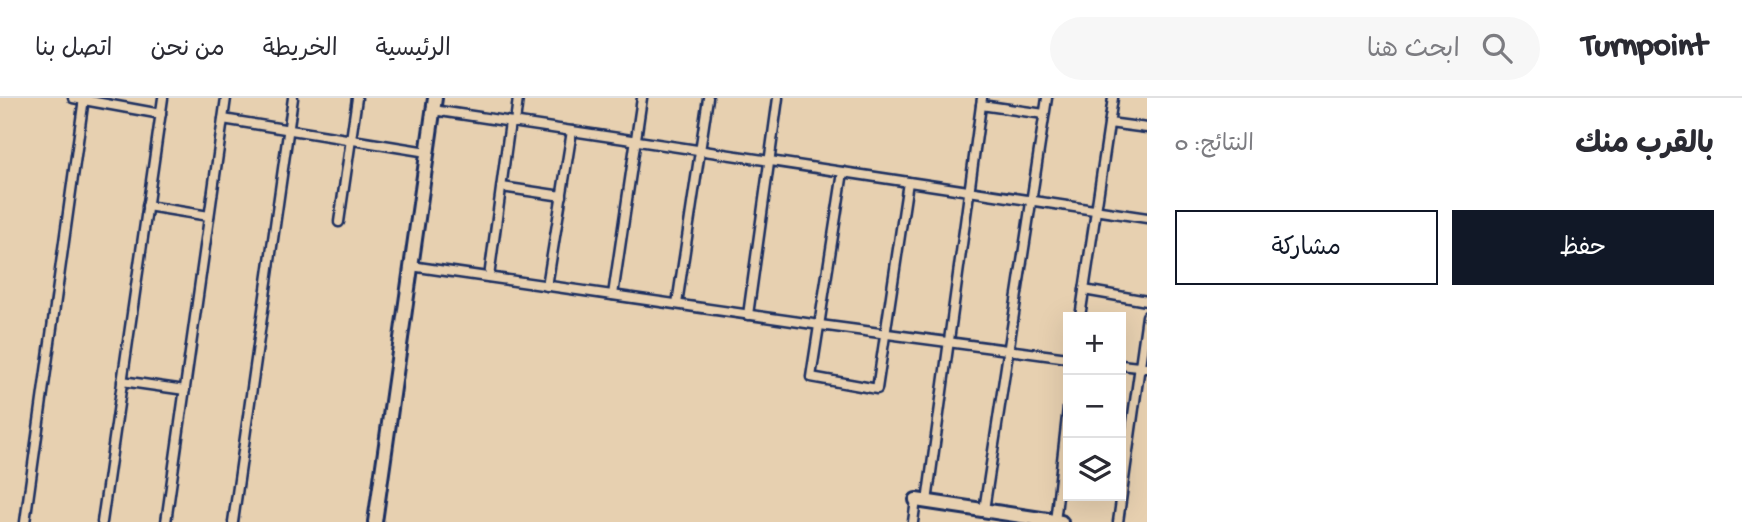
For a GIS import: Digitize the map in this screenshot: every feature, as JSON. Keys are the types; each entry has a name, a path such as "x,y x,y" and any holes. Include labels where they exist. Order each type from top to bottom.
{"street":[{"path":"73,98 161,114"},
{"path":"102,522 163,98"},
{"path":"166,522 226,98"},
{"path":"233,522 293,98"},
{"path":"339,222 357,98"},
{"path":"489,277 518,98"},
{"path":"613,295 642,98"},
{"path":"677,304 708,98"},
{"path":"748,315 778,98"},
{"path":"981,514 1047,98"},
{"path":"1081,312 1113,98"},
{"path":"25,522 84,99"},
{"path":"913,522 922,501 949,342 981,102 1044,114"},
{"path":"375,522 434,104 513,122 1147,218"},
{"path":"223,119 427,152"},
{"path":"1109,123 1147,128"},
{"path":"547,286 572,131"},
{"path":"844,172 811,377 877,388 908,182"},
{"path":"502,187 562,196"},
{"path":"147,206 209,216"},
{"path":"411,266 1063,357"},
{"path":"1084,290 1147,301"},
{"path":"1118,522 1143,368 1147,316"},
{"path":"122,381 185,390"},
{"path":"1055,522 1065,438"},
{"path":"922,501 981,514 1061,522"}]}
